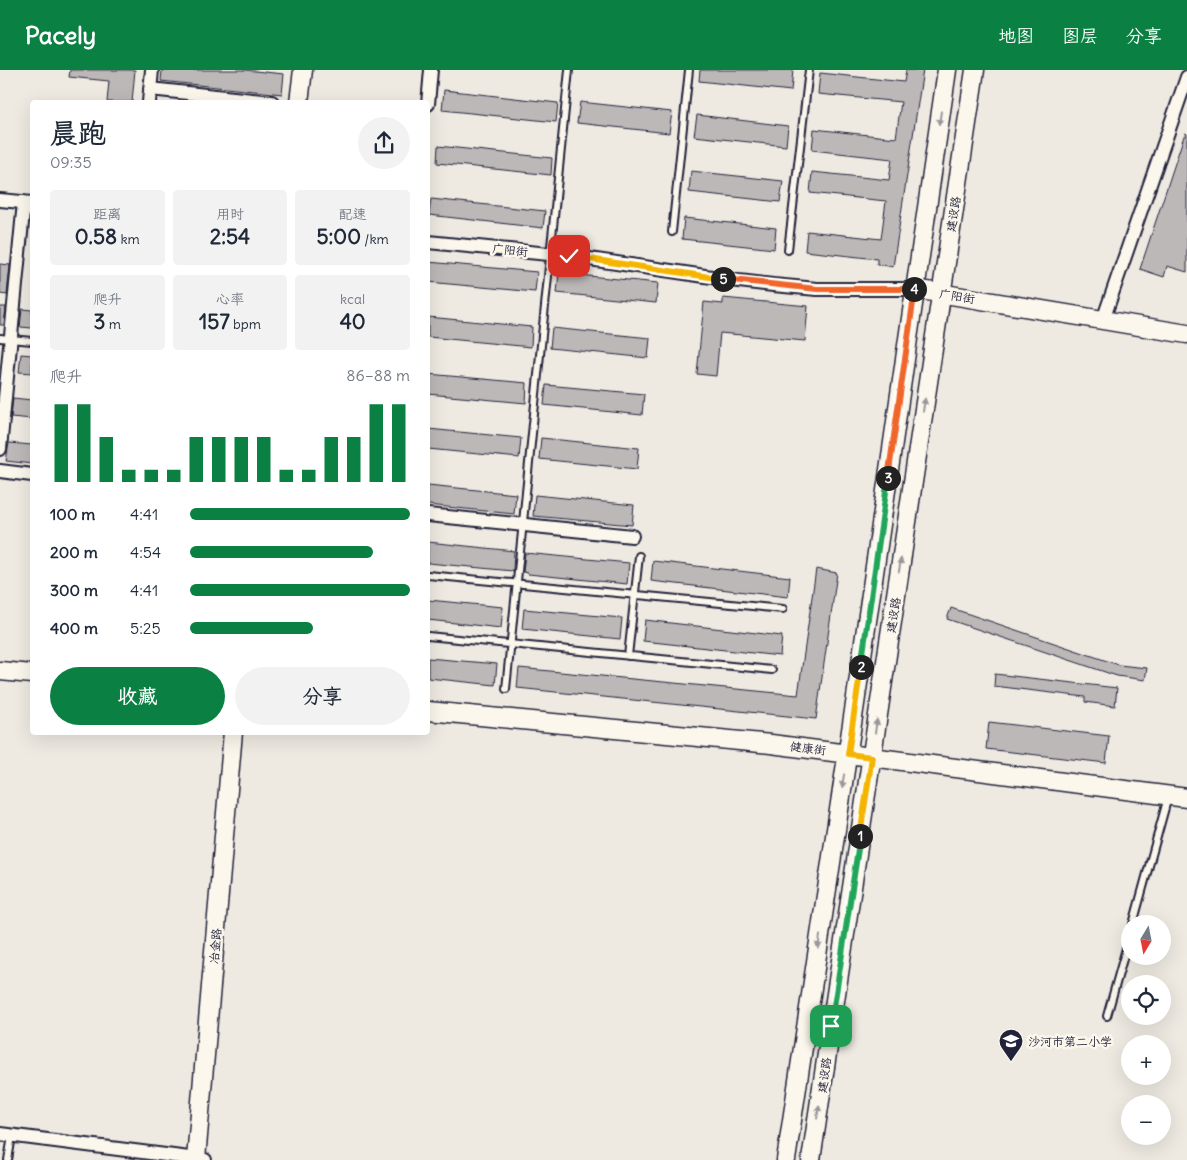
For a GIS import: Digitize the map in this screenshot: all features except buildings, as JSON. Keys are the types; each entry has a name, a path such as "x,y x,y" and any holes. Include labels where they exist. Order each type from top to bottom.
{"street":[{"path":"148,100 152,70"},
{"path":"299,100 303,70"},
{"path":"428,100 431,70"},
{"name":"建设路","path":"786,1160 848,754 947,70"},
{"name":"建设路","path":"811,1160 975,70"},
{"path":"1103,320 1187,78"},
{"path":"150,89 253,100"},
{"path":"0,200 28,203 5,338 0,449"},
{"name":"广阳街","path":"430,242 550,254 739,282 817,289 915,289 1187,334"},
{"path":"0,471 30,475"},
{"path":"430,515 632,536"},
{"path":"0,671 30,674"},
{"name":"健康街","path":"430,711 771,744 1187,798"},
{"name":"冶金路","path":"200,1159 234,735"},
{"path":"6,1135 200,1159"}],"lane":[{"path":"506,689 570,70"},
{"path":"672,232 689,70"},
{"path":"788,250 809,70"},
{"path":"5,338 30,341"},
{"path":"628,656 639,556"},
{"path":"430,575 783,609"},
{"path":"430,636 772,670"},
{"path":"1135,915 1168,796"},
{"path":"1107,1016 1121,965"},
{"path":"6,1135 8,1160"}],"place":[{"name":"沙河市第二小学","path":"1011,1062"}],"route":[{"path":"569,256 739,282 817,289 915,289 848,754 872,757 831,1026"}]}
